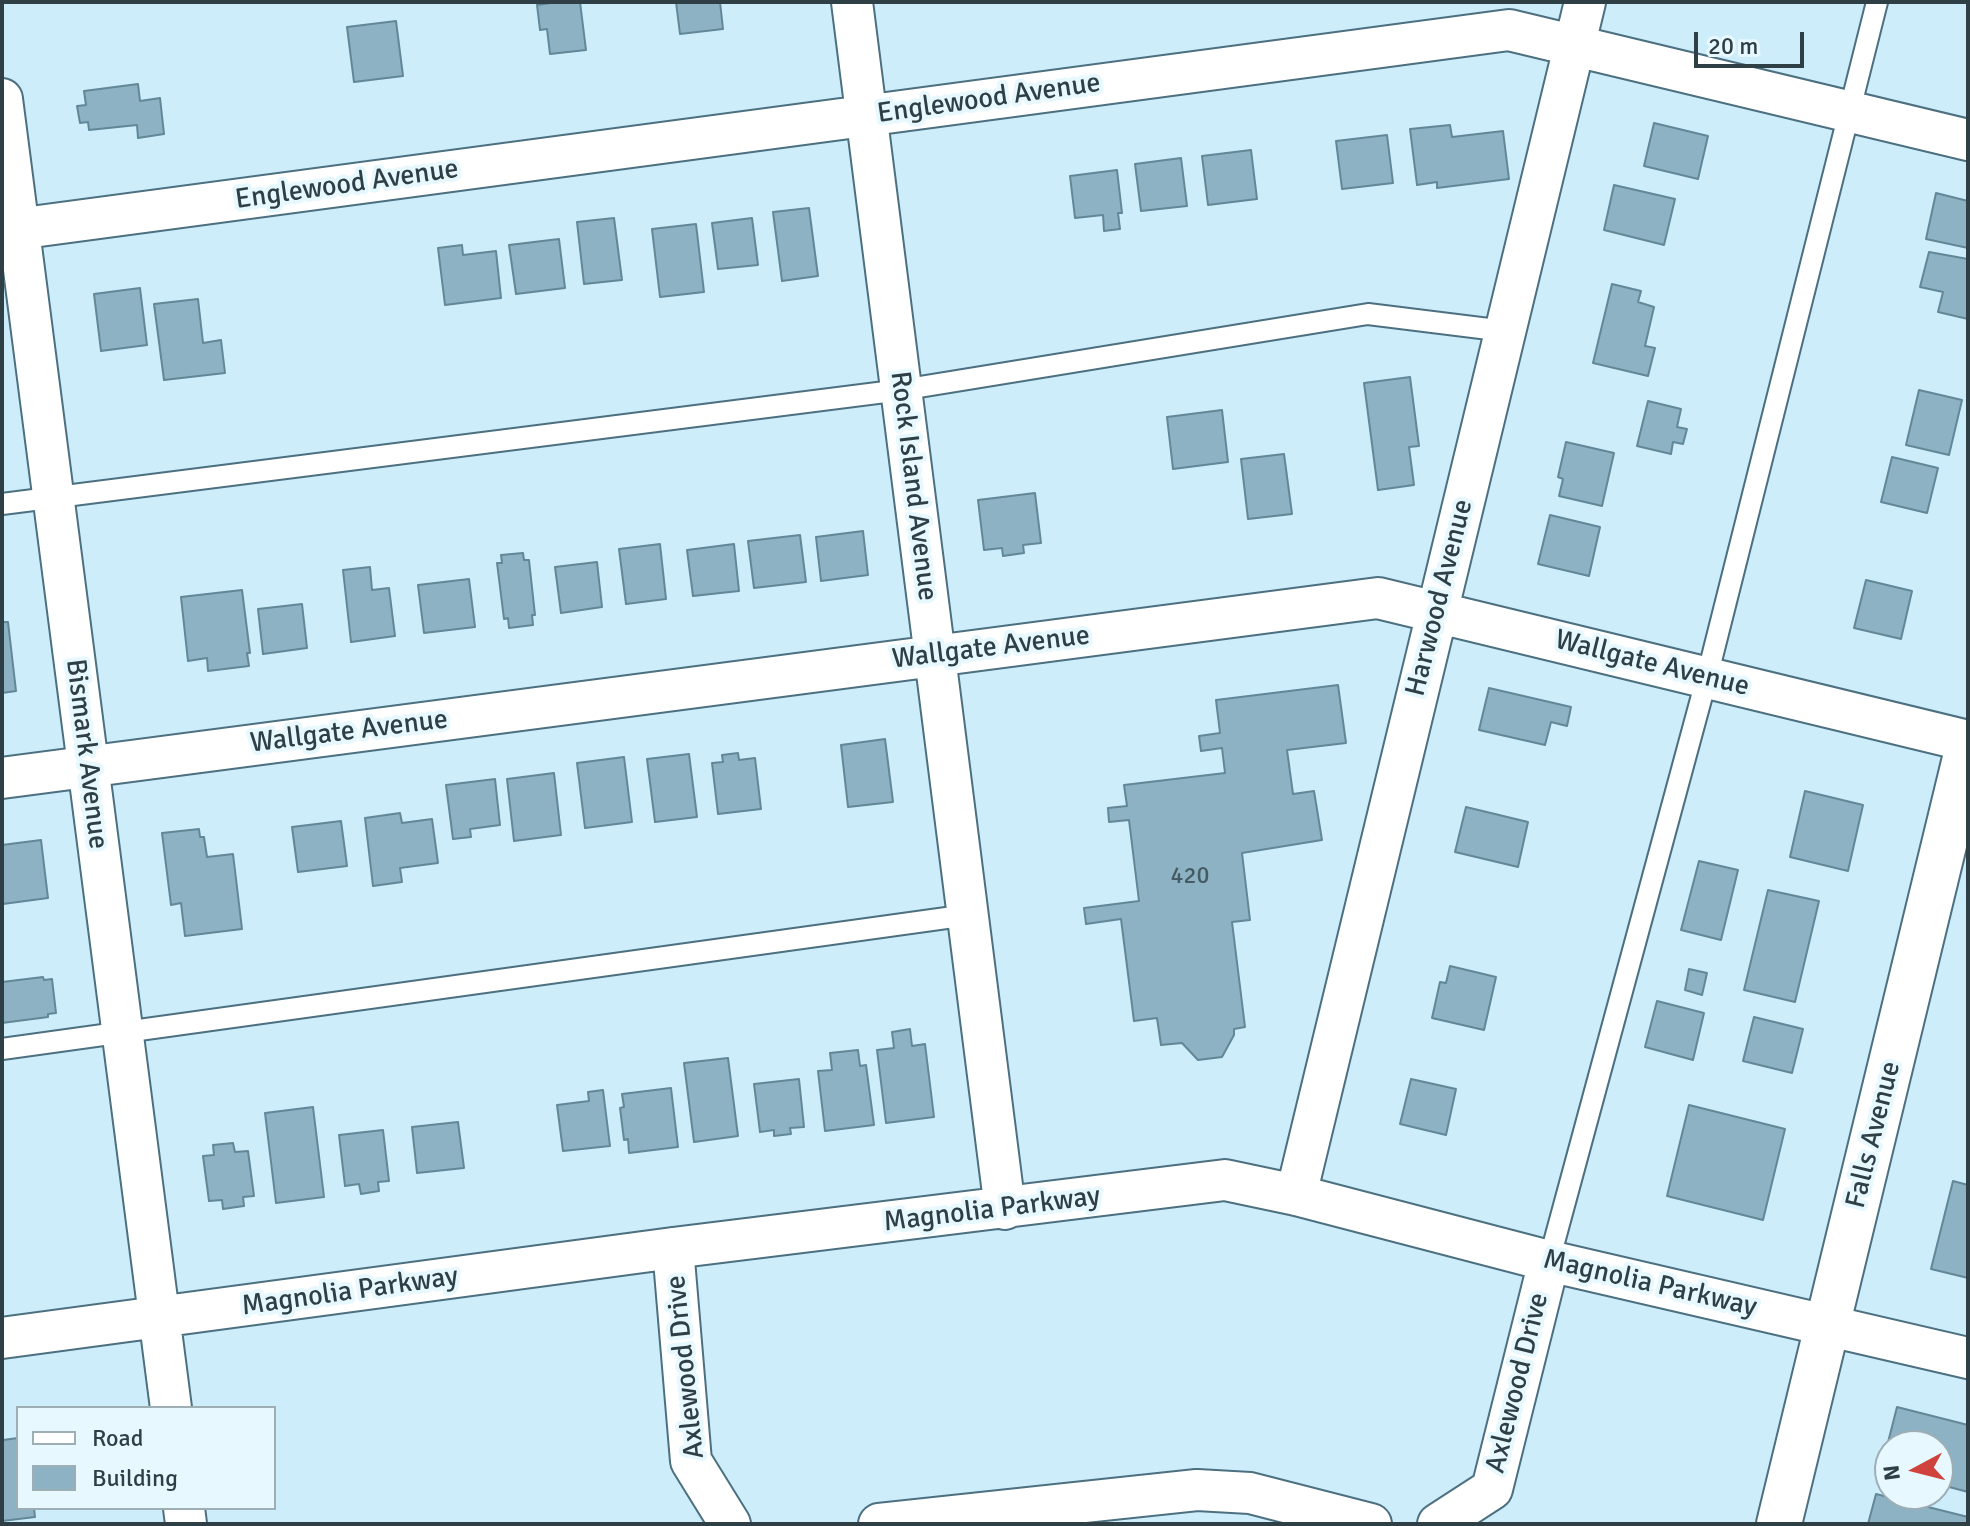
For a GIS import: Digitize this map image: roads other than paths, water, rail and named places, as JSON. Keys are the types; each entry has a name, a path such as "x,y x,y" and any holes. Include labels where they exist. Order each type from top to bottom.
{"street":[{"name":"Rock Island Avenue","path":"852,2 1005,1209"},
{"name":"Harwood Avenue","path":"1296,1195 1585,2"},
{"name":"Englewood Avenue","path":"10,230 1509,30 1968,140"},
{"name":"Bismark Avenue","path":"2,99 10,230 54,497 171,1406"},
{"name":"Wallgate Avenue","path":"2,778 1378,598 1968,744"},
{"name":"Falls Avenue","path":"1779,1524 1968,744"},
{"name":"Magnolia Parkway","path":"2,1338 673,1248 1225,1180 1296,1195 1549,1261 1968,1358"},
{"name":"Axlewood Drive","path":"673,1248 691,1461 730,1524"},
{"name":"Axlewood Drive","path":"1438,1524 1492,1489 1549,1261"},
{"path":"879,1524 1197,1490 1250,1493 1371,1524"}],"lane":[{"path":"1549,1261 1707,677 1877,2"},
{"path":"2,504 901,390 1368,314 1505,331"},
{"path":"2,1049 968,915"}]}
